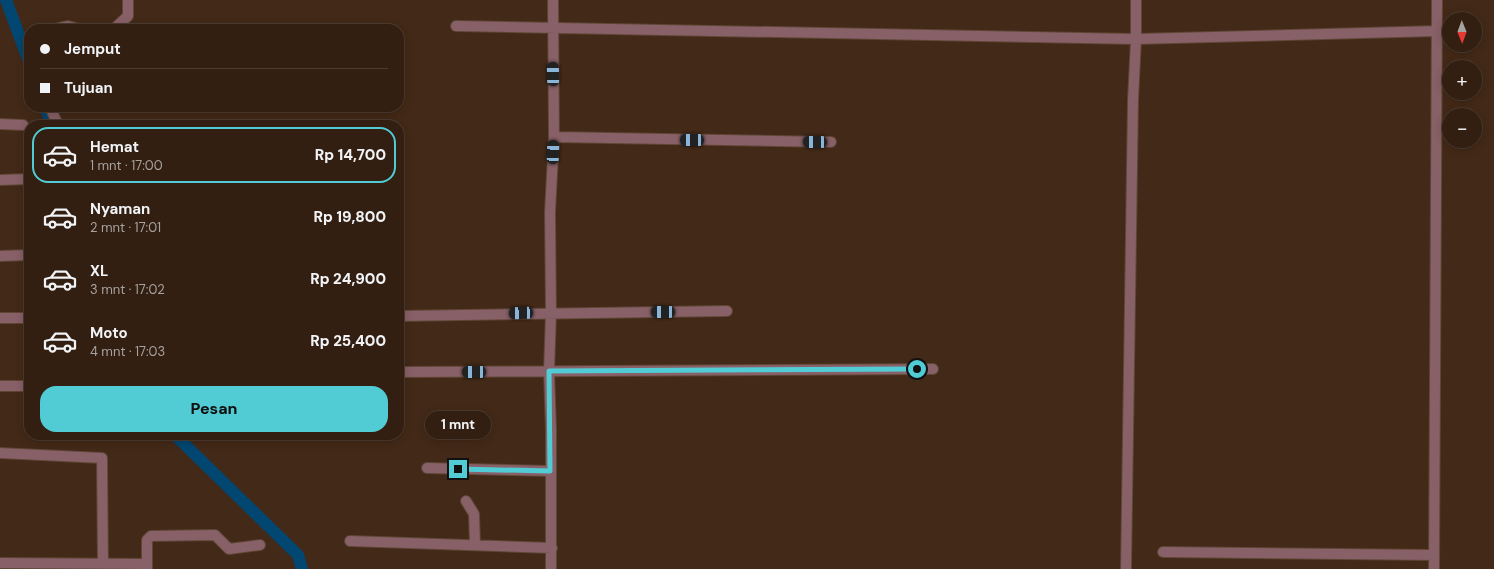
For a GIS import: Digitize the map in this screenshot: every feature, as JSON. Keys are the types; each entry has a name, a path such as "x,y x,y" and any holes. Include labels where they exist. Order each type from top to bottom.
{"street":[{"path":"119,24 128,16 128,0"},
{"path":"551,569 552,548 549,371 551,313 550,212 554,137 552,28 553,0"},
{"path":"1126,569 1133,100 1136,0"},
{"path":"1434,569 1438,0"},
{"path":"456,26 1136,39 1437,31"},
{"path":"0,124 23,125"},
{"path":"554,137 831,142"},
{"path":"0,180 24,179"},
{"path":"0,256 24,256"},
{"path":"404,316 727,312"},
{"path":"0,318 24,318"},
{"path":"404,372 933,369"},
{"path":"0,386 24,386"},
{"path":"0,453 102,458 103,566"},
{"path":"427,468 550,471"},
{"path":"466,501 474,514 475,545"},
{"path":"0,563 147,567 147,540 151,536 215,535 229,549 260,545"},
{"path":"350,541 552,548"},
{"path":"1163,552 1434,555"}],"waterway":[{"path":"6,0 24,49"},
{"path":"47,112 50,120"},
{"path":"180,440 298,555 302,569"}],"route":[{"path":"458,469 550,471 551,429 549,371 917,369"}]}
